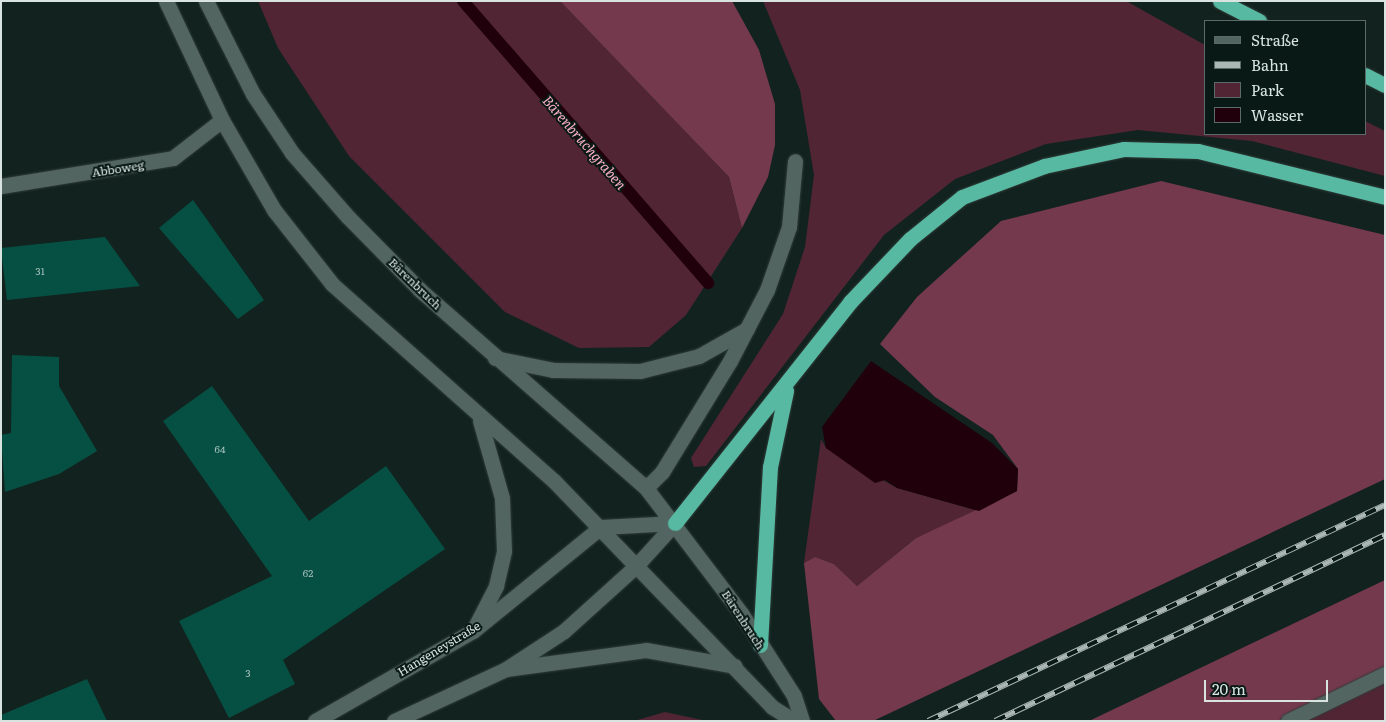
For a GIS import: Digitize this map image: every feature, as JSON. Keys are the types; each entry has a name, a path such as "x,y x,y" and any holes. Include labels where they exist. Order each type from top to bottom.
{"highway":[{"path":"1220,1 1257,20"},
{"path":"1366,76 1385,85"},
{"path":"675,523 787,387 850,302 910,239 962,197 1044,166 1124,149 1198,151 1385,197"},
{"path":"760,645 770,467 787,387"}],"main road":[{"path":"166,1 222,120 274,210 332,284 601,527 772,707 794,721"},
{"name":"Bärenbruch","path":"206,1 253,94 292,153 348,217 495,358 646,488 675,523 760,645 794,696 802,721"},
{"name":"Abboweg","path":"1,186 173,158 222,120"},
{"path":"646,488 662,472 747,328 767,290 789,227 795,161"},
{"path":"495,358 553,370 640,371 699,356 747,328"},
{"path":"473,631 496,586 504,551 500,490 480,419"},
{"path":"601,527 675,523"},
{"path":"394,721 506,669 564,631 636,566 675,523"},
{"name":"Hangeneystraße","path":"315,721 473,631 601,527"},
{"path":"506,669 646,650 736,667"},
{"path":"1288,721 1385,674"}],"green space":[{"path":"258,1 560,1 729,177 742,228 686,315 649,347 579,348 505,312 349,156 278,48"},
{"path":"763,1 1126,1 1204,44 1204,135 1366,135 1366,122 1385,131 1385,176 1252,141 1138,130 1046,144 955,179 884,235 706,466 694,467 691,458 783,314 805,247 814,175 800,90"},
{"path":"821,439 826,448 897,488 979,511 916,538 857,586 834,564 815,557 804,563"},
{"path":"1385,674 1385,721 1288,721"},
{"path":"665,712 702,720 702,721 634,721"}],"shaded area":[{"path":"560,1 732,1 759,50 775,104 775,145 768,177 742,228 729,177"},
{"path":"1161,181 1385,235 1385,479 873,721 836,721 819,699 804,563 815,557 834,564 857,586 916,538 1017,491 1018,469 993,435 935,397 880,344 917,297 1001,221"},
{"path":"1385,580 1385,674 1288,721 1089,721"}],"water":[{"path":"871,361 992,443 1018,469 1017,491 979,511 897,488 885,480 875,483 826,448 822,427"}],"building":[{"path":"193,200 264,300 238,319 159,228"},
{"path":"105,237 140,286 7,300 1,248"},
{"path":"12,355 59,357 59,386 97,451 59,474 5,492 1,435 11,433"},
{"path":"212,386 309,521 386,466 445,549 283,660 295,684 229,718 179,621 272,576 163,421"},
{"path":"87,679 107,721 1,721 1,715"}],"waterway":[{"name":"Bärenbruchgraben","path":"463,1 708,283"}],"railway":[{"path":"928,721 1385,505"},
{"path":"995,721 1385,535"}]}
